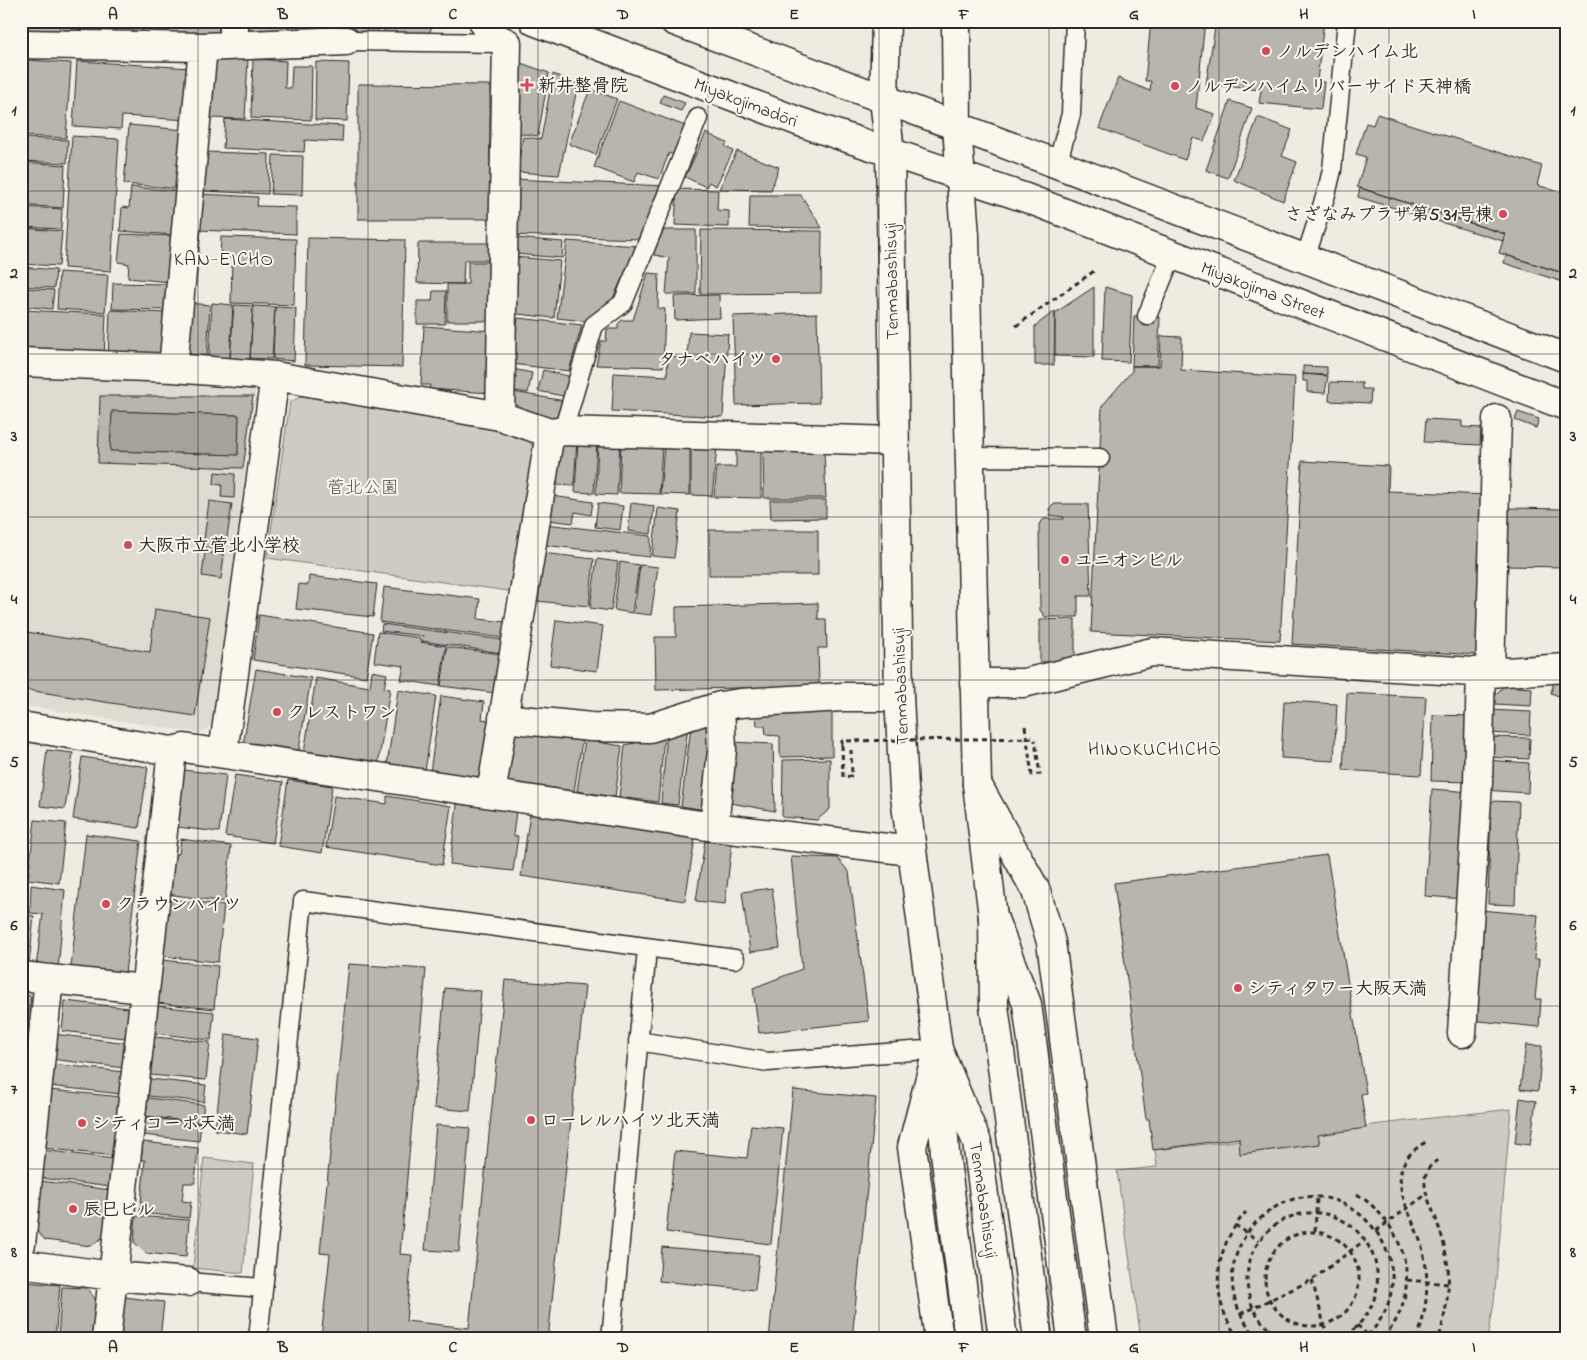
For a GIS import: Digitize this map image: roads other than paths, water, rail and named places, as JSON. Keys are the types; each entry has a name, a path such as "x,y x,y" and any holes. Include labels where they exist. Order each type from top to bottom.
{"main road":[{"path":"483,21 492,36 507,43 500,416"},
{"name":"Miyakojimadōri","path":"534,21 800,122 960,177"},
{"path":"674,21 957,126 1566,358"},
{"name":"Tenmabashisuji","path":"886,21 884,99 890,152 899,697 904,789 938,1049 977,1142 1003,1339"},
{"name":"Tenmabashisuji","path":"956,21 957,126 965,236 977,784 992,917 994,1006 1038,1339"},
{"path":"21,44 203,47 234,33 346,41"},
{"path":"173,368 203,47"},
{"name":"Miyakojima Street","path":"960,177 1026,198 1566,406"},
{"path":"21,362 173,368 275,376 500,416 557,432 894,441"},
{"path":"223,753 275,376"},
{"path":"1462,1033 1486,672 1497,419"},
{"path":"491,794 503,718 557,432"},
{"path":"974,683 1024,683 1152,652 1486,672 1566,668"},
{"path":"503,718 591,728 650,728 720,706 843,697 899,697"},
{"path":"714,827 722,750 720,706"},
{"path":"21,726 172,750 184,748 223,753 714,827 911,852"},
{"path":"106,1339 172,750"},
{"path":"977,784 1036,891 1051,942 1104,1339"},
{"path":"992,917 1027,1004 1072,1339"},
{"path":"21,976 144,989"},
{"path":"21,1244 49,979"},
{"path":"938,1049 945,1153 969,1339"},
{"path":"938,1049 912,1147 939,1339"},
{"path":"21,1264 113,1276 188,1282"}],"lane":[{"path":"1057,165 1071,114 1075,21"},
{"path":"1305,259 1328,191 1332,170 1347,21"},
{"path":"346,41 507,43"},
{"path":"557,432 594,325 623,303 698,118"},
{"path":"1147,316 1172,255"},
{"path":"970,458 1100,458"},
{"path":"258,1339 303,901 647,949 735,959"},
{"path":"611,1339 647,949"},
{"path":"638,1041 768,1062 938,1049"},
{"path":"188,1282 263,1288"}],"place":[{"name":"ノルデンハイム北","path":"1266,51"},
{"name":"新井整骨院","path":"527,85"},
{"name":"ノルデンハイムリバーサイド天神橋","path":"1175,86"},
{"name":"さざなみプラザ第5 31号棟","path":"1503,214"},
{"name":"タナベハイツ","path":"776,359"},
{"name":"大阪市立菅北小学校","path":"128,545"},
{"name":"ユニオンビル","path":"1065,560"},
{"name":"クレストワン","path":"277,712"},
{"name":"クラウンハイツ","path":"106,904"},
{"name":"シティタワー大阪天満","path":"1238,988"},
{"name":"ローレルハイツ北天満","path":"531,1120"},
{"name":"シティコーポ天満","path":"82,1123"},
{"name":"辰巳ビル","path":"73,1209"}],"district":[{"name":"KAN-EICHO","path":"224,258"},
{"name":"HINOKUCHICHŌ","path":"1155,748"}],"park label":[{"name":"菅北公園","path":"363,487"}]}
